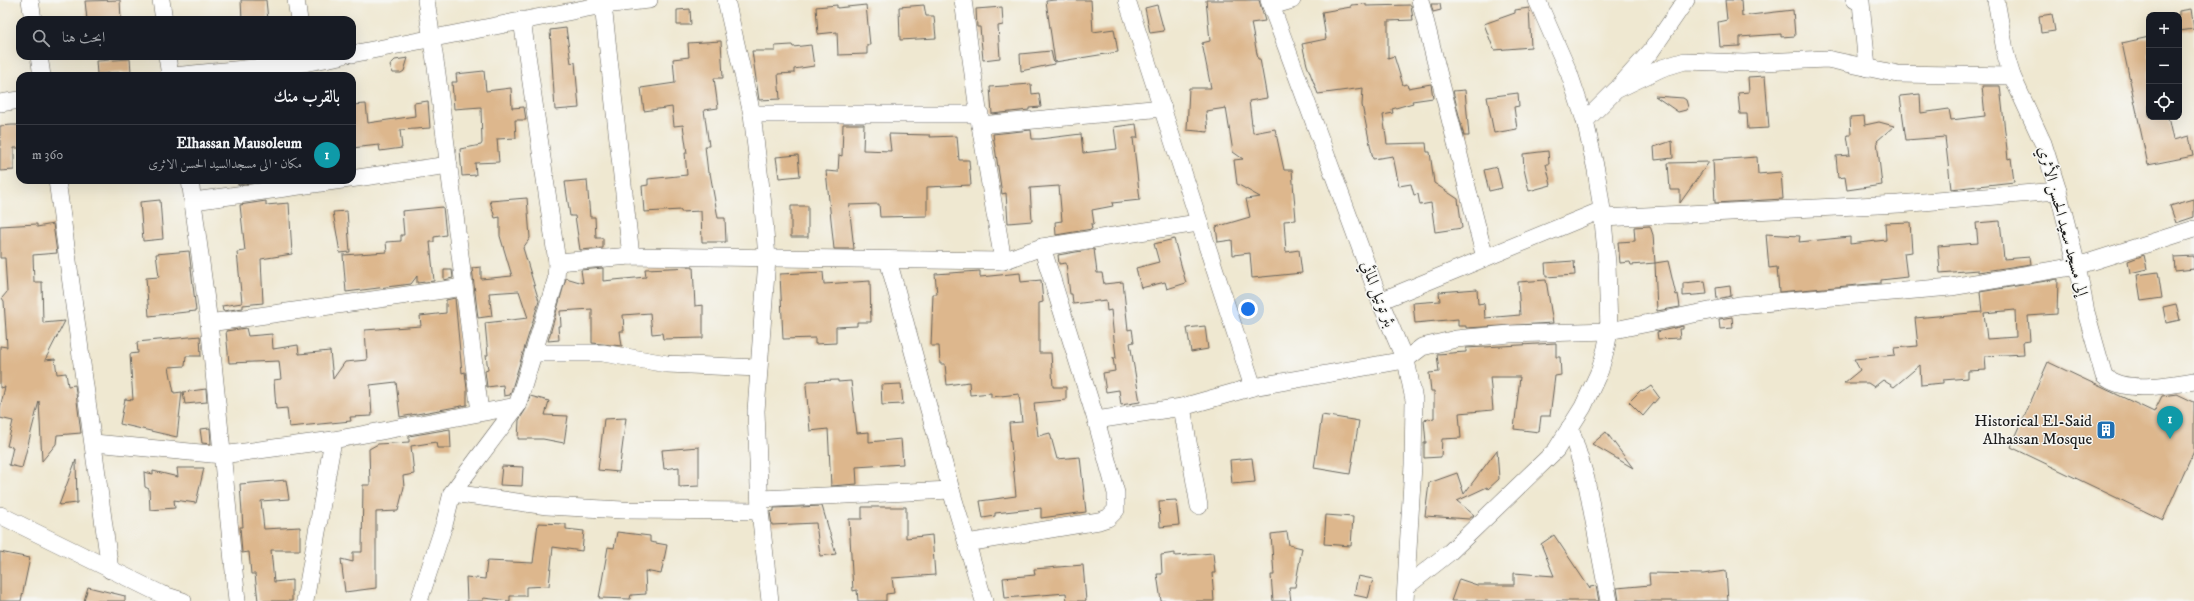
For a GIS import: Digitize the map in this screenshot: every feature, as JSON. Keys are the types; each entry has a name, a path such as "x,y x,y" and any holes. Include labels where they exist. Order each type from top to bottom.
{"street":[{"path":"30,0 32,16"},
{"path":"161,0 163,16"},
{"path":"296,0 298,16"},
{"path":"426,0 449,165 480,412"},
{"path":"356,53 603,5 649,0"},
{"path":"726,0 752,114 767,259 756,411 760,505 770,601"},
{"path":"963,0 980,119 1003,261"},
{"path":"1127,0 1163,108 1198,224 1253,387"},
{"path":"1270,3 1292,0"},
{"path":"1420,0 1442,94 1484,258"},
{"path":"1406,593 1556,450 1584,407 1600,370 1609,331 1607,262 1602,214 1584,121 1569,72 1537,0"},
{"path":"1584,121 1616,90 1651,51 1686,0"},
{"path":"1855,0 1861,2 1866,68"},
{"name":"إلى مسجد سعيد الحسن الأثري","path":"1996,0 2006,56 2012,76 2043,144 2058,191 2078,266 2086,312 2104,376 2111,382 2133,387 2194,381"},
{"name":"بئر توتيل المائي","path":"1270,3 1380,301 1405,360 1414,400 1413,465 1406,593"},
{"path":"603,5 631,256"},
{"path":"419,601 444,525 452,492 517,406 532,353 556,280 558,262 522,20"},
{"path":"1616,90 1662,68 1685,61 1744,63 1827,59 1898,74 2012,76"},
{"path":"40,60 41,72"},
{"path":"168,60 169,72"},
{"path":"204,72 296,60"},
{"path":"0,103 16,101"},
{"path":"752,114 980,119 1163,108"},
{"path":"356,178 449,165"},
{"path":"58,184 94,443 110,570"},
{"path":"191,184 209,323 236,601"},
{"path":"194,201 314,184"},
{"path":"1380,301 1484,258 1602,214 1899,204 2058,191"},
{"path":"558,262 631,256 1003,261 1042,247 1198,224"},
{"path":"1096,420 1182,407 1253,387 1405,360 1422,347 1456,340 1510,334 1609,331 1739,305 1951,287 2078,266 2194,228"},
{"path":"967,544 1099,521 1108,518 1116,510 1116,493 1096,420 1042,247"},
{"path":"888,260 950,490 984,601"},
{"path":"209,323 464,287"},
{"path":"532,353 603,353 667,364 758,368"},
{"path":"94,443 222,455 333,440 517,406"},
{"path":"1182,407 1199,506"},
{"path":"1570,427 1586,479 1609,601"},
{"path":"305,601 333,440"},
{"path":"452,492 547,506 630,510 760,505 950,490"},
{"path":"0,515 161,594 183,601"}],"building":[{"path":"120,0 121,16 87,16 85,1"},
{"path":"241,0 266,0 268,16 242,16"},
{"path":"1091,0 1093,32 1114,29 1118,52 1055,62 1046,1"},
{"path":"1206,0 1259,0 1265,21 1251,23 1258,59 1260,59 1267,98 1249,101 1253,133 1275,129 1284,170 1292,170 1296,220 1284,221 1286,252 1299,250 1302,273 1252,278 1250,253 1233,255 1232,240 1218,242 1216,227 1250,217 1246,199 1260,197 1237,184 1234,160 1243,159 1233,152 1226,108 1206,111 1208,132 1187,130 1189,88 1211,88 1202,43 1210,41"},
{"path":"1725,0 1741,0 1742,16 1793,10 1795,36 1781,37 1781,34 1740,37 1740,46 1720,47 1718,22 1727,20"},
{"path":"1366,4 1366,6 1411,5 1413,20 1388,21 1388,58 1394,56 1403,85 1407,84 1408,88 1431,84 1433,98 1412,101 1413,103 1392,109 1393,113 1383,115 1387,144 1426,143 1427,152 1430,152 1434,183 1458,199 1462,228 1435,232 1431,203 1420,205 1418,194 1414,195 1411,184 1399,186 1393,156 1373,159 1362,105 1363,88 1318,94 1307,65 1302,44 1326,39 1322,12 1351,7 1351,5"},
{"path":"1431,4 1440,4 1441,10 1433,12"},
{"path":"837,5 837,8 866,5 870,45 867,45 867,54 838,55 837,32 818,34 816,7"},
{"path":"924,5 926,16 934,16 936,38 900,40 899,7"},
{"path":"1157,5 1164,31 1150,33 1145,8"},
{"path":"1002,7 1003,25 998,26 1000,58 983,60 980,27 977,27 976,9"},
{"path":"1529,8 1531,47 1494,50 1484,24 1515,13 1515,10"},
{"path":"690,9 691,25 677,25 677,10"},
{"path":"2191,9 2194,29 2182,31 2182,12 2179,11"},
{"path":"2052,14 2055,31 2041,33 2039,16"},
{"path":"566,28 571,63 575,62 579,108 555,110 550,30"},
{"path":"2146,38 2146,120 2169,120 2173,140 2189,136 2193,156 2148,165 2122,43"},
{"path":"721,41 723,78 714,78 718,108 704,110 709,146 705,146 708,173 710,173 718,218 725,218 726,242 702,242 701,211 681,212 681,210 644,212 642,186 648,185 648,179 687,175 685,153 687,153 683,125 674,126 672,107 644,111 641,88 675,83 673,59 689,57 688,43"},
{"path":"792,45 793,47 811,45 814,66 794,69 794,73 778,74 780,99 759,100 752,51 775,51 775,46"},
{"path":"1051,51 1054,64 1021,71 1020,54"},
{"path":"408,58 404,71 401,73 393,73 390,66 395,60"},
{"path":"130,60 131,72 97,72 96,61"},
{"path":"484,71 486,91 511,88 512,108 524,107 526,120 515,120 516,138 497,139 499,162 475,163 476,175 462,176 460,149 481,145 482,143 481,107 454,109 452,82 457,82 456,74"},
{"path":"1765,76 1769,128 1748,129 1747,114 1740,114 1738,93 1749,92 1748,77"},
{"path":"1031,84 1032,94 1039,93 1041,107 1029,108 1029,110 992,114 990,87"},
{"path":"1982,86 2000,86 2008,159 2011,158 2014,182 1951,189 1945,137 1906,140 1900,96 1920,94 1921,113 1949,109 1951,120 1985,116"},
{"path":"1465,90 1469,136 1464,136 1453,91"},
{"path":"1518,93 1519,106 1514,107 1517,129 1494,133 1487,97"},
{"path":"1655,96 1683,98 1686,100 1688,107 1686,110 1678,112"},
{"path":"428,101 430,128 400,130 402,148 380,151 379,145 356,148 356,105 366,104 368,123 415,116 414,103"},
{"path":"1864,116 1865,125 1879,122 1894,126 1877,141 1882,185 1847,190 1845,177 1838,178 1836,156 1850,155 1847,135 1851,135 1850,117"},
{"path":"843,124 864,124 863,150 891,151 889,134 930,135 930,137 957,136 959,160 969,160 971,185 927,187 927,216 880,217 879,204 849,205 854,249 834,249 826,171 838,172 839,155 842,156"},
{"path":"1136,124 1138,138 1133,138 1140,200 1112,203 1113,206 1092,210 1094,224 1091,224 1092,229 1056,235 1055,222 1062,221 1059,186 1030,188 1032,221 1008,223 1006,193 1002,194 993,134 1031,130 1032,139 1040,139 1081,134 1083,153 1117,149 1114,127"},
{"path":"16,125 14,170 0,171 0,126"},
{"path":"1672,141 1673,158 1655,160 1654,147"},
{"path":"1548,151 1549,164 1546,164 1551,185 1529,191 1524,169 1523,154"},
{"path":"798,155 800,176 779,178 776,157"},
{"path":"1757,157 1758,174 1781,172 1783,199 1715,203 1713,160"},
{"path":"1709,162 1680,203 1680,190 1670,190 1668,163"},
{"path":"1497,167 1502,188 1489,191 1484,170"},
{"path":"587,180 590,217 595,217 596,238 603,238 603,248 580,250 575,216 570,216 565,182"},
{"path":"527,198 530,238 523,248 539,301 510,395 504,396 503,385 487,387 485,371 488,370 486,355 488,355 485,323 528,318 519,291 489,293 492,316 478,318 472,268 481,267 481,279 512,276 500,236 500,217 495,218 490,201"},
{"path":"2194,199 2194,217 2176,223 2170,206"},
{"path":"160,200 163,239 143,241 140,202"},
{"path":"266,201 266,205 289,203 292,254 261,259 263,303 243,305 243,308 223,311 222,306 242,303 237,252 245,251 240,205"},
{"path":"791,206 808,206 808,237 791,237"},
{"path":"443,207 446,235 434,237 434,242 430,242 434,281 417,283 417,276 411,284 346,292 343,255 387,252 386,242 401,241 401,235 404,235 402,211"},
{"path":"347,211 350,252 340,253 333,212"},
{"path":"2000,221 2004,259 2030,257 2031,264 1978,272 1978,270 1940,273 1938,246 1978,243 1976,223"},
{"path":"1910,222 1912,252 1904,253 1907,277 1881,280 1881,283 1779,292 1777,267 1769,268 1766,234 1800,236 1799,242 1850,237 1850,244 1886,240 1885,223"},
{"path":"37,224 37,227 53,224 57,253 33,255 34,282 42,282 43,323 65,321 45,360 55,359 57,374 66,373 68,386 75,385 81,433 57,435 56,444 42,461 39,401 22,468 9,465 13,447 7,446 13,421 0,418 0,408 5,387 0,388 0,346 7,347 4,301 2,298 7,292 5,258 0,258 0,226"},
{"path":"1650,226 1653,235 1655,263 1631,265 1630,262 1620,263 1618,242 1635,241 1634,227"},
{"path":"1174,239 1186,283 1167,289 1165,282 1141,288 1136,268 1159,262 1154,244"},
{"path":"1094,249 1097,273 1102,273 1104,284 1123,282 1128,330 1132,329 1134,342 1130,343 1140,402 1121,405 1119,390 1106,392 1103,373 1115,371 1113,358 1116,358 1111,310 1107,311 1106,300 1073,304 1072,294 1070,294 1066,263 1059,264 1058,255"},
{"path":"189,251 196,311 149,316 146,278 159,277 156,254"},
{"path":"2144,255 2147,269 2130,273 2128,261"},
{"path":"2194,256 2194,269 2175,271 2174,257"},
{"path":"1574,261 1575,275 1546,277 1545,263"},
{"path":"1668,261 1676,295 1678,294 1680,307 1657,311 1655,263"},
{"path":"693,267 695,306 703,305 703,338 663,339 662,333 652,334 650,313 623,315 624,331 620,331 622,346 592,343 592,309 560,311 561,326 558,326 559,340 548,341 566,278 583,283 581,270 603,268 603,281 646,277 645,269"},
{"path":"444,270 452,270 453,278 444,280"},
{"path":"980,271 980,277 1020,273 1021,282 1041,280 1043,302 1039,303 1039,353 1051,353 1053,387 1066,387 1066,400 1034,403 1038,436 1050,433 1057,459 1080,457 1086,512 1041,518 1041,508 995,513 995,516 983,518 980,501 1016,496 1009,423 1022,422 1019,394 991,397 991,393 970,395 969,382 947,385 945,364 940,364 939,346 931,346 933,294 937,294 935,274"},
{"path":"823,272 824,284 870,281 871,322 857,322 857,326 836,327 836,343 815,344 815,338 783,339 780,274"},
{"path":"2158,272 2162,298 2141,301 2137,275"},
{"path":"2058,279 2057,314 2028,316 2030,341 2023,342 2024,354 1985,356 1986,370 1968,371 1968,378 1943,380 1943,383 1921,385 1920,365 1894,387 1883,380 1874,387 1868,383 1844,383 1860,370 1854,359 1895,355 1894,348 1918,346 1915,318 1982,312 1980,292","holes":["2015,310 2016,337 1987,339 1984,313"]},
{"path":"1546,280 1553,323 1466,328 1466,326 1458,326 1458,319 1415,323 1413,303 1440,301 1439,292 1477,289 1478,304 1484,303 1485,318 1520,315 1518,282"},
{"path":"1705,281 1707,294 1683,296 1683,283"},
{"path":"1730,286 1731,296 1717,299 1716,288"},
{"path":"455,298 462,373 465,372 467,389 467,405 400,417 396,382 370,385 372,416 350,417 351,421 289,427 287,408 276,409 274,380 281,379 279,361 229,363 226,331 246,328 248,336 272,334 273,349 298,345 299,354 330,351 333,379 345,362 367,360 365,330 421,326 420,316 446,313 446,300"},
{"path":"2176,304 2180,320 2166,323 2163,307"},
{"path":"1732,317 1733,328 1720,329 1719,319"},
{"path":"1205,326 1208,349 1191,352 1187,328"},
{"path":"1683,326 1683,329 1679,329 1680,338 1658,339 1657,332"},
{"path":"200,336 201,356 186,356 185,366 169,367 174,393 182,392 177,437 120,424 125,399 133,400 130,354 138,353 137,342"},
{"path":"1556,343 1556,357 1560,357 1561,375 1555,376 1550,416 1541,416 1539,432 1514,429 1520,377 1490,377 1493,410 1459,413 1461,438 1442,439 1441,457 1424,458 1424,443 1426,443 1424,420 1434,418 1434,391 1431,391 1429,373 1439,372 1437,354 1466,352 1466,348"},
{"name":"Historical El-Said Alhassan Mosque","path":"2048,362 2154,412 2162,396 2177,394 2194,402 2194,451 2163,520 2011,447"},
{"path":"838,380 838,382 851,381 857,433 869,432 869,442 901,439 903,464 856,467 857,484 831,486 828,429 810,431 806,386 808,381"},
{"path":"901,384 903,404 882,405 881,385"},
{"path":"1651,386 1659,397 1643,416 1629,402 1641,390 1644,391"},
{"path":"206,389 207,402 185,404 183,392"},
{"path":"530,396 549,401 545,415 568,416 564,443 543,439 518,439 519,420 526,409"},
{"path":"1322,415 1359,421 1350,474 1314,468"},
{"path":"626,418 619,472 598,470 604,419"},
{"path":"210,428 211,444 202,443 200,429"},
{"path":"450,429 451,448 437,448 436,442 411,446 414,474 403,476 404,487 398,511 376,512 376,588 345,592 341,559 353,562 353,552 362,552 363,485 370,485 369,449 378,444 409,442 409,436"},
{"path":"1606,432 1633,468 1592,444"},
{"path":"699,447 699,486 679,487 679,467 664,469 662,450"},
{"path":"1497,450 1499,479 1488,489 1487,487 1457,501 1474,515 1469,519 1425,516 1429,483 1457,473 1464,494"},
{"path":"1252,458 1255,482 1232,484 1230,460"},
{"path":"76,460 77,503 59,505"},
{"path":"502,466 523,467 522,486 500,485"},
{"path":"177,468 204,468 196,503 174,500 175,508 150,510 149,489 145,487 144,472 153,474 153,471 178,477"},
{"path":"286,480 289,499 261,501 264,529 300,527 300,550 271,550 274,582 292,580 292,601 258,601 255,574 251,574 249,552 242,553 240,527 243,527 240,484"},
{"path":"1176,500 1179,525 1160,527 1159,501"},
{"path":"822,506 836,554 820,556 816,523 772,525 770,512 774,511 774,508"},
{"path":"862,507 906,507 906,538 932,535 935,575 892,578 894,593 886,594 886,601 858,601 857,590 853,591 849,519 862,519"},
{"path":"1326,515 1353,517 1351,546 1324,544"},
{"path":"538,523 566,524 566,529 584,531 582,551 553,547 549,586 526,587 526,596 510,596 510,601 483,598 483,601 467,601 466,577 485,579 487,561 533,563"},
{"path":"617,532 650,536 650,542 667,545 661,574 645,571 646,594 631,595 630,599 599,598 608,547 614,548"},
{"path":"1287,532 1289,545 1302,548 1295,587 1289,587 1291,601 1273,601 1271,575 1274,575 1271,534"},
{"path":"1554,535 1590,589 1590,587 1596,586 1599,601 1451,601 1459,579 1477,585 1514,585 1514,573 1554,576 1541,544"},
{"path":"0,552 30,558 21,601 0,601"},
{"path":"1175,553 1175,556 1213,553 1215,573 1212,573 1214,601 1161,601 1157,574 1162,574 1161,555"},
{"path":"1083,565 1086,601 1067,601 1066,593 1005,598 1003,578 1035,575 1034,569"},
{"path":"1726,571 1728,601 1619,601 1617,588 1650,585 1649,573 1703,574"},
{"path":"1358,576 1373,579 1368,598 1354,595"},
{"path":"88,587 125,596 125,601 84,601"}],"place":[{"name":"Historical El-Said Alhassan Mosque","path":"2106,430"},
{"name":"Elhassan Mausoleum","path":"2170,439"}]}
